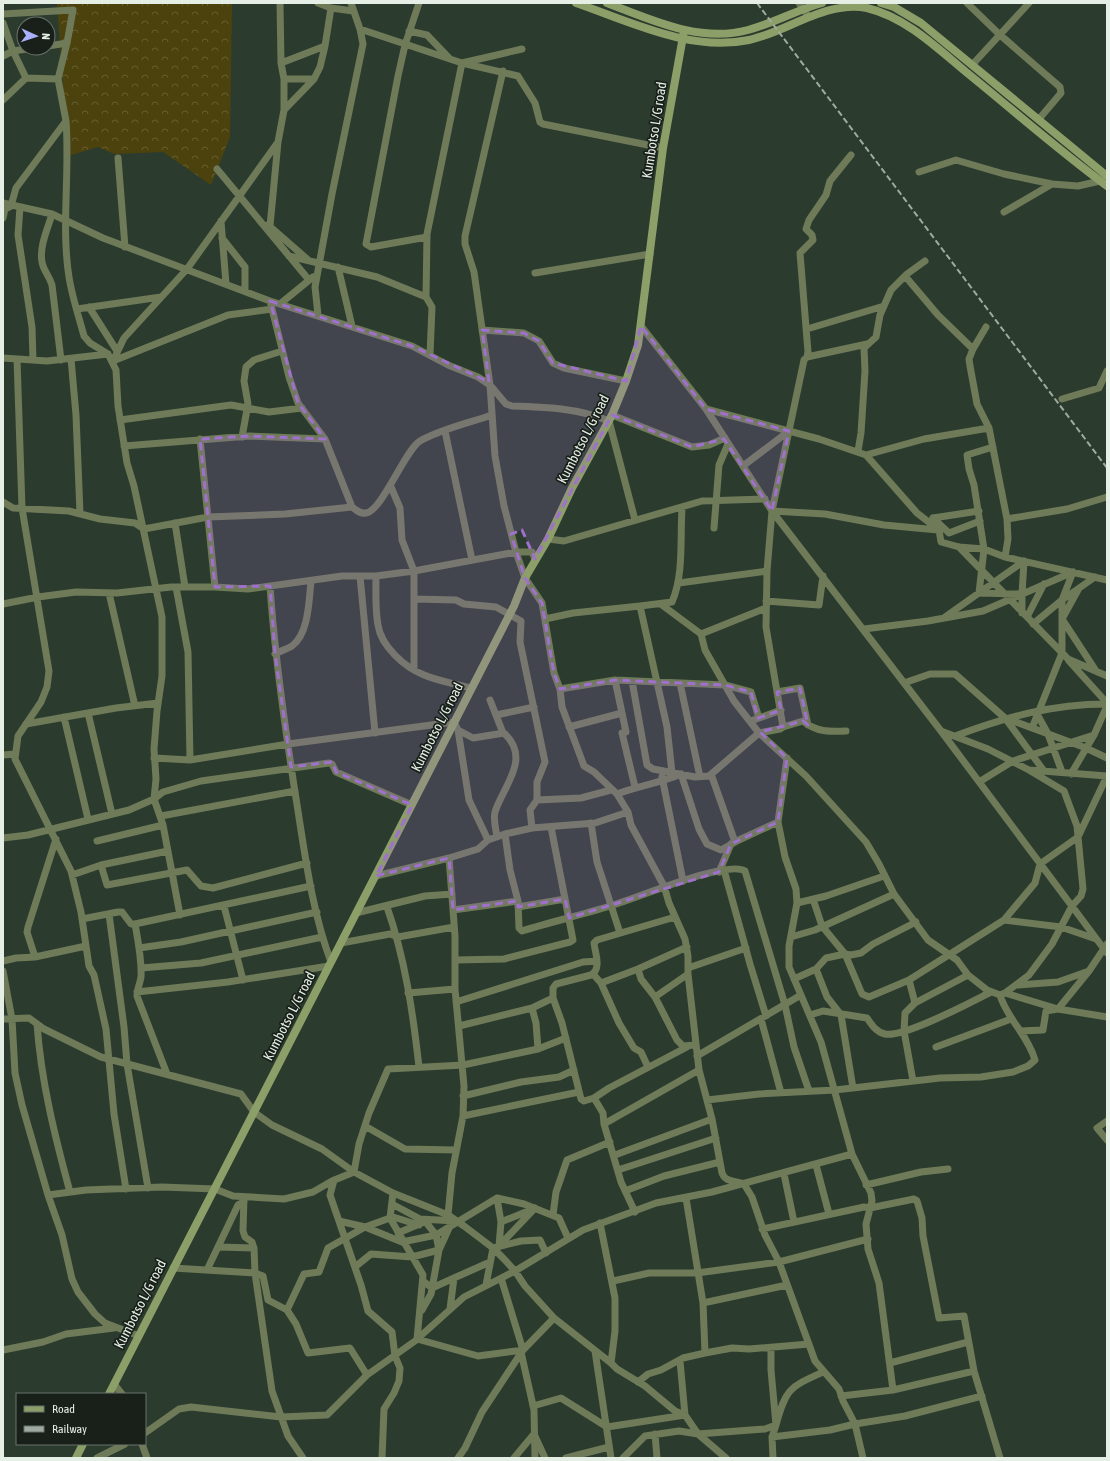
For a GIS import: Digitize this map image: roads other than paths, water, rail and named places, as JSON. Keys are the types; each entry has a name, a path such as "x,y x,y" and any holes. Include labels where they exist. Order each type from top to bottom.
{"main road":[{"path":"576,3 706,43 749,40 820,13 848,7 866,8 891,17 910,27 1072,161 1107,186"},
{"path":"607,3 683,35 746,31 772,23 802,6 822,3"},
{"path":"881,3 894,7 921,23 1107,176"},
{"name":"Kumbotso L/G road","path":"110,1393 412,805 456,726 471,688 510,614 525,578 548,539 572,488 611,418 626,381 638,345 663,148 683,35"},
{"path":"76,1458 83,1445"}],"street":[{"path":"270,226 278,142 284,110 284,79 281,63 280,3"},
{"path":"318,3 331,8 353,11"},
{"path":"318,315 316,286 332,194 363,44 360,29 351,3"},
{"path":"419,3 405,45 366,244 371,247 427,237"},
{"path":"967,3 999,34 1060,86 1061,93 1039,119"},
{"path":"1019,3 1020,12"},
{"path":"972,65 1029,3"},
{"path":"802,6 809,17"},
{"path":"284,110 314,79 320,67 331,8"},
{"path":"3,14 73,10 58,79 66,121 68,146 67,220 69,277 87,340 108,354 113,361 116,370 120,420 124,446 144,529 162,617 162,676 158,703 154,758 156,779 154,799 164,825 180,915"},
{"path":"3,23 13,51 26,78"},
{"path":"360,29 462,63 503,71 518,76 535,103 540,122 543,124 663,148"},
{"path":"409,31 427,36 450,59"},
{"path":"56,45 67,43"},
{"path":"281,63 325,46"},
{"path":"462,63 522,49"},
{"path":"3,56 16,51"},
{"path":"430,355 432,307 426,297 427,237 462,63"},
{"path":"503,71 465,236 465,244 474,272 490,385 499,477 504,506 516,552 525,578 542,603 554,673 560,689 562,707 584,766 594,772 614,792 628,812 631,826 664,886 687,947 691,1046 696,1056 712,1120 724,1178 744,1184 752,1197 762,1228 779,1262 816,1360 823,1372 839,1389 855,1424 863,1458"},
{"path":"4,98 26,78 58,79"},
{"path":"284,79 314,79"},
{"path":"3,218 5,207 16,188 66,121"},
{"path":"113,361 124,338 187,268 278,142"},
{"path":"783,727 766,627 767,571 772,511 797,388 804,360 807,357 807,329 800,253 813,240 812,235 806,229 807,225 826,195 832,177 851,155"},
{"path":"118,158 125,246"},
{"path":"919,172 956,160 1004,174 1052,184 1078,186 1100,181"},
{"path":"217,169 309,280"},
{"path":"1004,212 1052,184"},
{"path":"5,207 20,207 52,214 103,238 187,268 270,301 412,346 478,377 490,385 502,400 512,406 555,407 611,418 692,447 727,441"},
{"path":"20,207 18,235 32,327 33,360"},
{"path":"250,209 308,261"},
{"path":"52,214 42,250 41,261 44,270 50,276 52,285 59,332 61,360"},
{"path":"221,221 226,284"},
{"path":"222,238 245,266 245,291"},
{"path":"535,273 650,254"},
{"path":"289,256 377,276 426,297"},
{"path":"858,451 861,433 865,379 863,355 864,348 876,337 880,315 891,290 905,276 925,261"},
{"path":"338,267 352,326"},
{"path":"280,304 318,274"},
{"path":"905,276 938,315 973,349"},
{"path":"77,309 161,297"},
{"path":"270,301 289,377 302,408 308,418 315,423 325,439 352,507 359,512 367,513 391,487 413,447 419,442 445,431 492,415"},
{"path":"807,329 884,306"},
{"path":"89,307 118,351"},
{"path":"113,361 228,315 272,309"},
{"path":"641,326 706,409 772,511 941,730 978,782 1097,939 1106,948 1058,1009 1046,1011 1043,1030 1020,1030"},
{"path":"986,327 973,349 970,359 977,404 989,428 1007,520 1008,539 1005,557"},
{"path":"482,330 524,333 539,341 553,363 564,368 626,381"},
{"path":"807,357 867,344"},
{"path":"242,437 248,409 244,381 246,368 254,360 282,351"},
{"path":"3,358 71,360 108,354"},
{"path":"17,359 22,508 38,597 49,671 47,687 41,702 18,736 15,754 18,768 51,829 72,875 82,919 89,966 94,975 106,1029 114,1114 126,1189"},
{"path":"71,360 76,415 80,513"},
{"path":"1062,399 1099,388 1107,371"},
{"path":"120,420 232,405 269,412 302,408"},
{"path":"706,409 789,431 858,451 866,455 918,513 939,530 941,542 984,549 1005,557 1107,580"},
{"path":"611,418 635,520"},
{"path":"866,455 924,438 989,428"},
{"path":"445,431 472,560"},
{"path":"743,466 789,431"},
{"path":"124,446 242,437 325,439"},
{"path":"200,439 215,587"},
{"path":"714,528 718,465 727,441"},
{"path":"979,593 984,549 979,511 967,455 993,447"},
{"path":"391,487 400,508 402,540 414,571 414,669"},
{"path":"1007,520 1067,509 1107,497"},
{"path":"548,539 564,541 702,501 765,499"},
{"path":"3,502 13,508 69,511 100,519 135,523 144,529 208,517 285,514 352,507"},
{"path":"545,620 573,613 662,605 672,602 679,583 682,508"},
{"path":"772,511 825,514 884,525 939,530"},
{"path":"979,511 933,518 949,533 980,522"},
{"path":"175,523 185,587"},
{"path":"959,546 1002,593 1068,659 1107,704"},
{"path":"3,604 38,597 76,592 109,593 176,587 248,589 342,576 376,576 414,571 516,552 532,552 535,559"},
{"path":"943,618 1024,561"},
{"path":"1024,561 1022,594 1024,615"},
{"path":"679,583 767,571"},
{"path":"864,629 983,611 1073,572"},
{"path":"1032,728 1062,653 1062,600 1073,572"},
{"path":"360,576 375,733"},
{"path":"376,576 377,624 381,636 388,647 423,675 471,688"},
{"path":"701,634 766,604 819,605 823,576"},
{"path":"1033,624 1062,600 1095,577"},
{"path":"274,654 292,646 299,638 308,612 311,580"},
{"path":"1024,615 1044,584"},
{"path":"137,992 243,980 330,964 322,937 311,886 291,767 274,654 270,586"},
{"path":"176,587 188,652 190,760"},
{"path":"1062,619 1079,588"},
{"path":"109,593 135,706"},
{"path":"979,593 1022,594"},
{"path":"414,599 456,600 464,604 496,607 521,621 520,642 545,762 537,782 537,800 530,810 532,828"},
{"path":"662,605 701,634 705,650 734,701 759,733 787,758 866,842 894,894 928,940 957,960 968,975 991,992 1058,1009 1107,1017"},
{"path":"640,606 668,727 672,773"},
{"path":"1062,619 1096,671"},
{"path":"1068,659 1107,676"},
{"path":"904,683 930,674 955,674 1005,718 1044,771"},
{"path":"560,689 615,680 725,685 751,692 759,718"},
{"path":"615,680 626,732 622,733 635,787"},
{"path":"632,681 647,765 653,769 661,771 700,777 709,776 759,733 780,729 803,721 812,729 831,732 846,731"},
{"path":"680,683 700,777"},
{"path":"777,692 800,688 808,725"},
{"path":"490,700 503,733 511,739 515,750 515,764 512,776 501,795 494,814 496,837"},
{"path":"26,724 158,703"},
{"path":"955,736 1005,718 1080,704 1107,704"},
{"path":"1071,774 1094,735 1107,704"},
{"path":"496,715 534,707"},
{"path":"751,721 781,710"},
{"path":"569,727 622,712"},
{"path":"1038,712 1062,772"},
{"path":"88,713 112,814"},
{"path":"64,717 88,819"},
{"path":"1005,718 1086,748 1107,758"},
{"path":"456,726 469,800 488,840"},
{"path":"154,758 190,760 288,744 375,733 456,726 473,738 503,733"},
{"path":"941,730 1013,761 1064,791 1077,826 1083,889 1081,896 1072,906 1052,944 1029,976 1003,994"},
{"path":"978,782 1013,761 1094,735"},
{"path":"3,755 15,754"},
{"path":"787,758 778,822 785,857 796,889 797,903 788,957 789,968 821,1042 852,1154 871,1194 872,1201 866,1224 868,1249 879,1283 893,1390"},
{"path":"3,838 28,835 129,810 154,799 163,792 201,781 291,767 332,764 336,772 412,805"},
{"path":"813,899 822,926 845,954 862,994 869,997 909,980 1004,920 1035,883 1040,864 1078,837 1107,776 1029,770"},
{"path":"661,771 683,881"},
{"path":"537,800 581,798 663,781 681,774"},
{"path":"681,774 707,844 721,850 778,822"},
{"path":"712,774 733,843 722,871 746,948 764,1018 780,1093"},
{"path":"160,816 295,791"},
{"path":"376,876 449,858 478,849 488,840 506,834 532,828 591,823 609,819 628,812"},
{"path":"591,823 597,862 620,933"},
{"path":"97,841 164,825"},
{"path":"456,960 504,959 573,940 551,827"},
{"path":"506,834 510,870 518,904 519,928 522,931 612,906 664,886 722,871 741,869 744,871 785,1005 794,1047 809,1091"},
{"path":"35,957 27,932 56,840"},
{"path":"72,875 101,866 168,851"},
{"path":"448,1215 456,1150 463,1116 463,1065 455,989 456,960 449,858"},
{"path":"101,866 107,885 187,870 201,886 213,888 307,863"},
{"path":"797,903 884,876"},
{"path":"82,919 122,912 131,924 136,924 311,886"},
{"path":"356,913 425,896 452,894"},
{"path":"791,937 822,926 894,894"},
{"path":"453,910 565,899"},
{"path":"224,906 243,980"},
{"path":"387,906 398,937 419,1067"},
{"path":"139,948 180,942 317,912"},
{"path":"109,914 127,1064 148,1188"},
{"path":"675,917 595,941 596,970 593,974 556,984 553,988 553,998 566,1038 582,1100 594,1098 609,1088 648,1067 691,1046"},
{"path":"1004,920 1061,927 1097,939"},
{"path":"794,979 816,969 826,958 845,954 850,955 861,953 873,944 916,922"},
{"path":"136,924 141,968 141,979 137,992 140,1006 167,1074"},
{"path":"341,943 390,934 398,937 454,927"},
{"path":"141,968 201,963 322,937"},
{"path":"3,961 16,958 35,957 86,946"},
{"path":"601,983 638,969 687,947"},
{"path":"654,997 688,971 746,948"},
{"path":"456,1002 583,962 596,961"},
{"path":"638,969 641,979 654,997 677,1040 683,1046 691,1046"},
{"path":"816,969 828,997 841,1015 853,1088"},
{"path":"1018,985 1058,982 1089,971"},
{"path":"3,972 12,1019 15,1073 22,1105 48,1195 64,1243 68,1271 78,1292 95,1314 105,1323 139,1336"},
{"path":"593,974 601,983 620,1024 634,1048 641,1052 648,1067"},
{"path":"913,1082 904,1031 905,1013 915,1003 968,975"},
{"path":"909,980 915,1003"},
{"path":"408,993 455,989"},
{"path":"810,1015 823,1011 867,1018 877,1031 892,1035 941,1017 991,992"},
{"path":"707,1100 780,1093 835,1090 940,1078 988,1076 1013,1072 1028,1066 1035,1060 1032,1049 1004,1008 1003,994"},
{"path":"696,1056 764,1018 801,995"},
{"path":"459,1026 532,1008 553,998"},
{"path":"532,1008 536,1023 538,1050"},
{"path":"3,1019 29,1018 37,1024 101,1057 242,1094 254,1112 272,1125 322,1149 354,1172 394,1193 448,1215 496,1247 516,1271 525,1286 554,1318 612,1363 617,1369 638,1382 675,1411 685,1415"},
{"path":"936,1047 1011,1019"},
{"path":"37,1024 39,1062 70,1192"},
{"path":"354,1172 365,1126 386,1070 463,1065 538,1050 566,1038"},
{"path":"463,1096 521,1082 558,1077 574,1070"},
{"path":"604,1124 699,1070"},
{"path":"463,1116 579,1092"},
{"path":"594,1098 603,1113 604,1124 615,1155 618,1170 625,1191 635,1212"},
{"path":"615,1155 712,1120"},
{"path":"1107,1122 1098,1128 1107,1140"},
{"path":"365,1126 405,1148 456,1150"},
{"path":"618,1170 716,1138"},
{"path":"553,1215 556,1192 567,1160 610,1142"},
{"path":"146,1432 179,1409 191,1407 281,1417 327,1415 367,1375 417,1339 464,1297 516,1271 568,1238 600,1223 635,1212 656,1203 686,1198 784,1174 852,1154"},
{"path":"625,1191 664,1176 720,1162"},
{"path":"816,1165 829,1214"},
{"path":"866,1185 921,1172 948,1169"},
{"path":"48,1195 70,1192 148,1188 215,1189 244,1199 284,1199 313,1192 334,1180 354,1172"},
{"path":"784,1174 794,1222"},
{"path":"334,1180 330,1195 346,1239 368,1311 392,1332 395,1356 400,1368 399,1381 394,1393 384,1409 382,1458"},
{"path":"394,1193 390,1217 402,1242 423,1275 417,1339"},
{"path":"339,1221 366,1227 402,1242 436,1235 497,1198 524,1204 559,1218 568,1238"},
{"path":"486,1285 490,1262 496,1247 501,1222 497,1198"},
{"path":"686,1198 703,1303 706,1353"},
{"path":"207,1270 238,1205 244,1199"},
{"path":"244,1199 243,1231 245,1237 252,1242 254,1248 255,1273 272,1391 288,1436 303,1458"},
{"path":"762,1228 864,1207 870,1208 914,1199 917,1201 922,1218 922,1236 939,1318 964,1316 974,1371 1000,1458"},
{"path":"392,1204 424,1222 436,1235 439,1250"},
{"path":"501,1222 535,1208"},
{"path":"496,1247 535,1208"},
{"path":"287,1310 304,1274 318,1272 328,1248 366,1227 390,1217 424,1222 457,1221"},
{"path":"398,1233 424,1222"},
{"path":"600,1223 613,1281 616,1310 612,1363"},
{"path":"420,1315 432,1288 439,1250 450,1226"},
{"path":"613,1281 649,1273 697,1273 779,1262 868,1239"},
{"path":"496,1247 540,1240 546,1253"},
{"path":"218,1247 254,1248"},
{"path":"355,1267 370,1254 412,1257 439,1250"},
{"path":"432,1288 490,1262"},
{"path":"173,1268 255,1273 263,1276 268,1300 287,1310 296,1324 308,1353 350,1348 367,1375"},
{"path":"450,1309 454,1278"},
{"path":"501,1278 522,1351 533,1406 535,1458"},
{"path":"423,1281 432,1288"},
{"path":"703,1303 787,1285"},
{"path":"458,1458 465,1448 482,1412 522,1351 554,1318"},
{"path":"3,1350 44,1342 66,1334 117,1328"},
{"path":"417,1339 478,1356 522,1351"},
{"path":"890,1363 968,1342"},
{"path":"638,1382 648,1374 680,1362 683,1358 732,1348 741,1350 809,1344"},
{"path":"770,1348 776,1424"},
{"path":"596,1351 611,1458"},
{"path":"680,1362 685,1415 698,1434 726,1458"},
{"path":"841,1396 893,1390 974,1371"},
{"path":"773,1458 772,1437 785,1396 796,1384 823,1372"},
{"path":"114,1384 121,1393"},
{"path":"772,1437 830,1430 855,1424 916,1414 982,1396"},
{"path":"533,1406 561,1398 607,1427 685,1415"},
{"path":"623,1458 645,1436 679,1431 698,1434 765,1429 776,1424"},
{"path":"514,1458 534,1434"},
{"path":"534,1434 545,1458"},
{"path":"655,1434 657,1458"},
{"path":"97,1458 124,1445"},
{"path":"142,1445 147,1458"},
{"path":"566,1458 609,1447"}],"railway":[{"path":"757,3 1107,468"}]}
